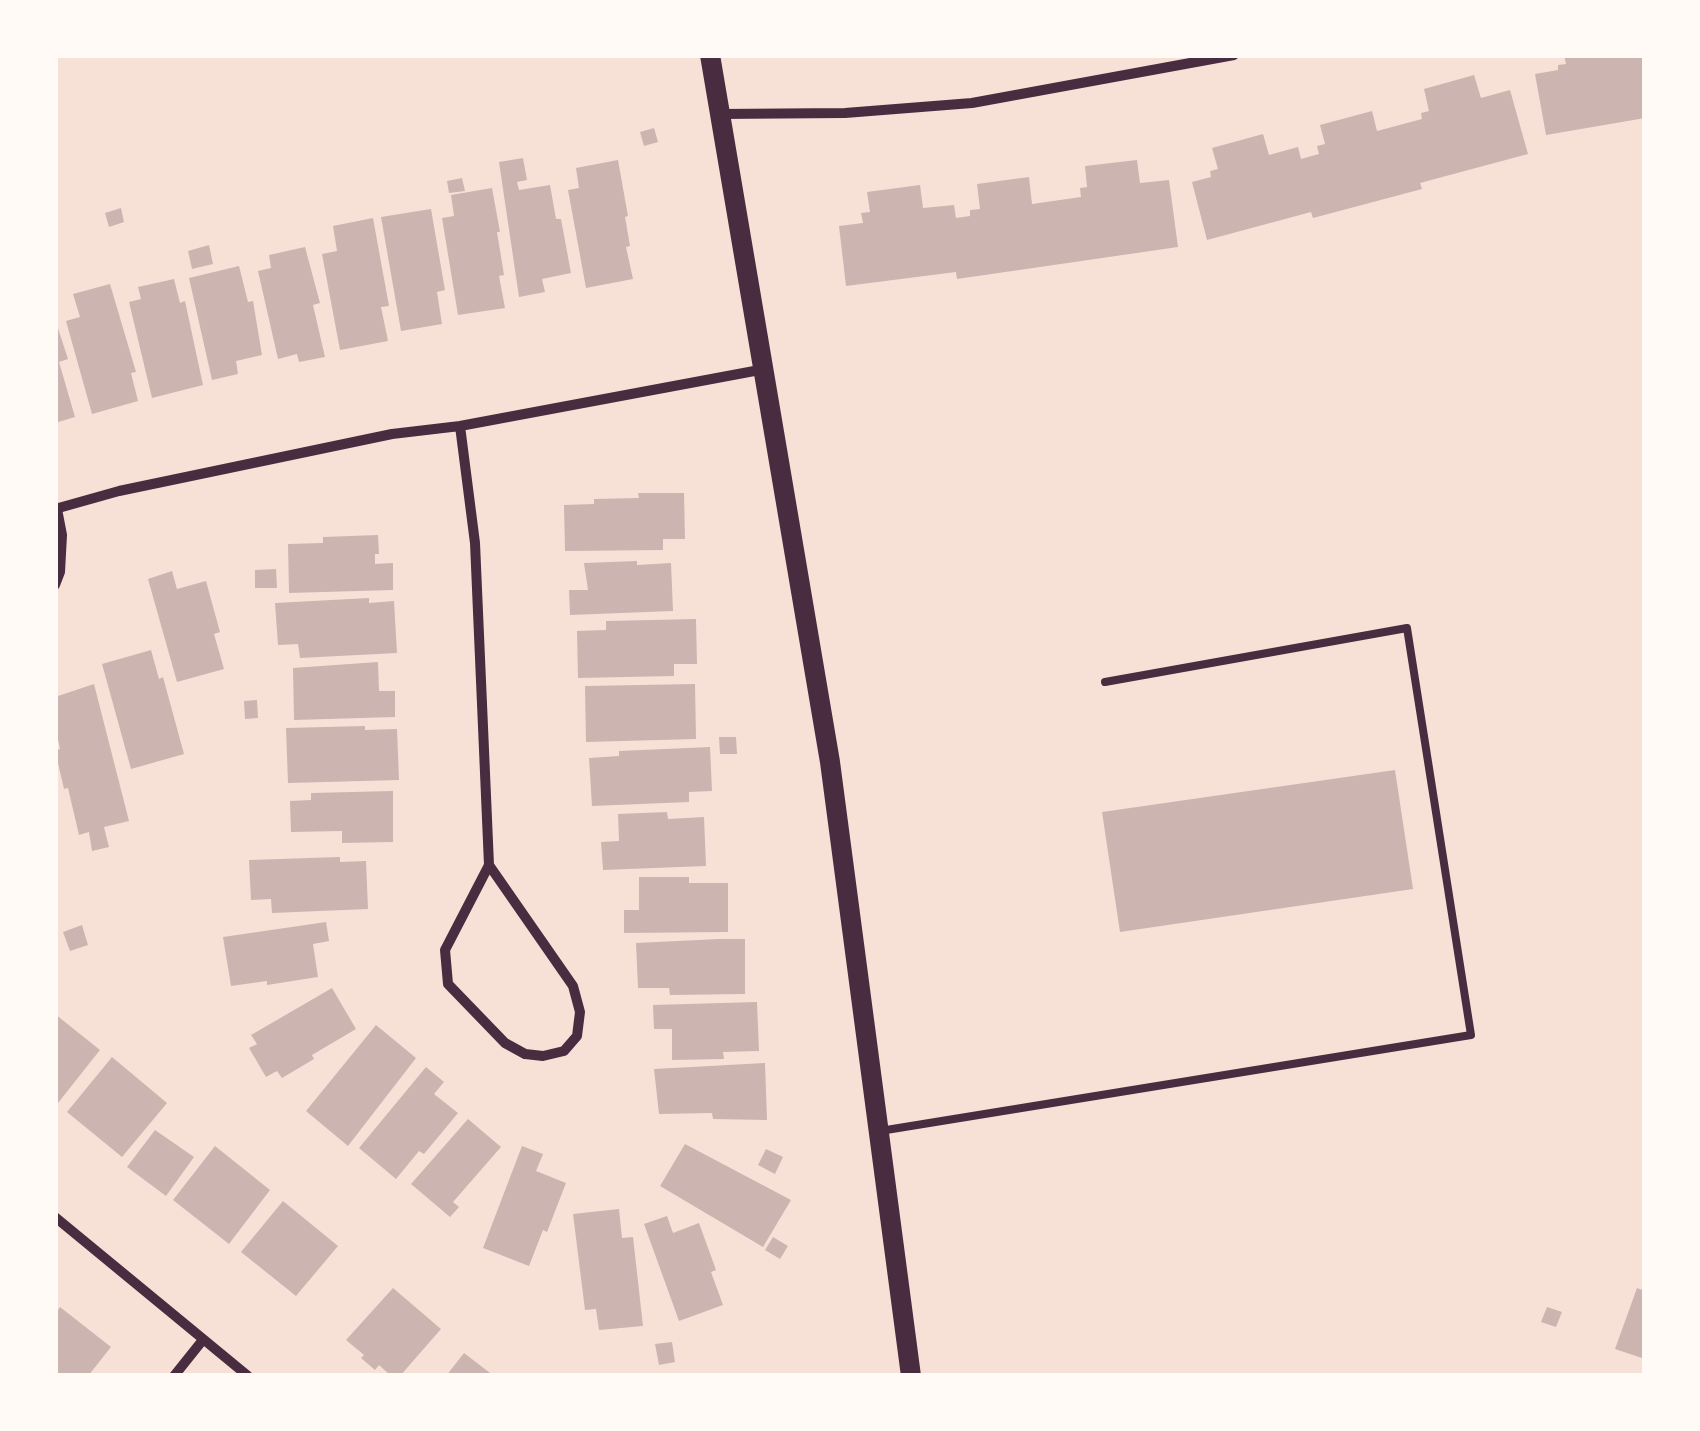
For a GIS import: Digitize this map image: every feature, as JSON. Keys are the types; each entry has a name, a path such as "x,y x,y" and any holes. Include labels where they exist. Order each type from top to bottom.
{"main road":[{"path":"710,55 830,762 910,1376"}],"street":[{"path":"720,114 845,113 972,102 1234,55"},
{"path":"55,584 61,554 56,509 120,491 392,434 460,426 766,368"},
{"path":"460,426 474,543 489,865 445,950 448,984 505,1043 525,1054 542,1056 564,1051 577,1036 580,1012 573,986 489,865"},
{"path":"55,1216 248,1376"},
{"path":"174,1376 202,1341"}],"lane":[{"path":"880,1131 1471,1035 1407,628 1105,682"}],"building":[{"path":"1564,55 1645,55 1645,118 1546,135 1535,74 1558,70 1558,65 1566,64"},
{"path":"1474,75 1481,98 1510,90 1528,154 1420,183 1422,189 1313,218 1311,212 1207,240 1192,182 1211,177 1210,171 1218,169 1212,148 1263,134 1269,155 1298,147 1301,159 1319,154 1317,146 1325,144 1320,125 1372,111 1377,131 1422,119 1421,113 1429,111 1424,89"},
{"path":"654,128 658,142 644,146 640,132"},
{"path":"523,158 527,180 517,182 519,190 550,185 571,273 542,279 545,292 519,297 499,162"},
{"path":"618,160 633,279 586,288 568,190 579,188 576,168"},
{"path":"1137,160 1140,183 1169,180 1178,247 957,279 956,272 846,286 839,226 863,223 861,213 870,212 867,192 920,185 923,208 954,205 956,218 970,216 970,210 980,209 977,184 1029,177 1032,204 1081,197 1080,188 1087,187 1085,166"},
{"path":"462,178 465,191 449,193 447,181"},
{"path":"492,188 500,232 504,275 499,276 505,308 458,315 442,218 454,216 451,195"},
{"path":"121,208 124,222 109,227 105,213"},
{"path":"431,209 445,290 437,292 442,324 401,331 381,217"},
{"path":"373,218 389,306 381,307 388,341 340,350 322,254 337,251 333,226"},
{"path":"209,245 213,264 192,269 188,251"},
{"path":"305,247 320,303 313,305 325,357 299,362 297,354 278,359 258,271 271,268 269,255"},
{"path":"239,266 248,302 253,301 262,355 236,361 238,374 212,380 189,278"},
{"path":"174,279 180,303 185,301 203,385 152,398 129,302 141,299 138,287"},
{"path":"110,284 136,372 131,373 138,401 92,414 66,321 80,317 73,294"},
{"path":"55,319 68,359 59,362 75,417 55,423"},
{"path":"638,493 684,493 685,539 663,539 663,550 565,551 564,505 594,504 594,499 639,498"},
{"path":"378,535 375,564 393,563 393,590 289,593 288,544 323,543 323,537"},
{"path":"637,561 637,565 671,563 673,611 570,615 569,590 588,590 584,563"},
{"path":"276,569 277,588 255,588 255,570"},
{"path":"172,571 177,589 206,581 220,632 214,634 224,669 177,682 148,579"},
{"path":"369,598 369,603 394,601 397,653 300,658 298,644 278,645 275,603"},
{"path":"696,619 697,664 674,664 674,676 578,678 577,631 606,630 606,621"},
{"path":"151,650 159,679 163,677 184,754 131,769 102,664"},
{"path":"378,662 379,691 395,691 395,717 294,720 293,668"},
{"path":"94,684 129,821 104,827 109,847 92,851 89,832 79,835 68,788 64,789 55,750 60,749 55,697"},
{"path":"695,684 696,739 586,742 585,686"},
{"path":"257,700 258,718 245,719 244,701"},
{"path":"365,726 365,730 397,729 399,780 288,783 286,728"},
{"path":"719,737 736,737 737,754 720,754"},
{"path":"710,747 712,791 689,792 689,802 592,806 589,758 619,756 619,751"},
{"path":"1395,770 1413,889 1120,932 1102,812"},
{"path":"393,791 393,842 342,843 342,831 291,832 290,801 311,800 311,793"},
{"path":"667,812 668,819 704,817 706,866 603,870 601,842 619,841 618,814"},
{"path":"340,857 340,862 366,861 368,909 272,913 271,899 251,900 249,860"},
{"path":"639,877 689,877 689,883 728,883 728,932 624,933 624,910 639,910"},
{"path":"326,922 329,941 313,944 318,977 231,986 223,937"},
{"path":"82,925 88,945 70,951 63,932"},
{"path":"745,939 745,994 670,995 669,988 638,988 636,943"},
{"path":"332,988 356,1029 282,1078 277,1071 266,1077 249,1048 257,1044 251,1035"},
{"path":"757,1002 759,1051 723,1052 724,1059 672,1060 672,1029 654,1029 653,1005"},
{"path":"55,1014 100,1050 58,1103 55,1101"},
{"path":"376,1025 416,1058 348,1146 306,1111"},
{"path":"112,1057 167,1103 122,1157 67,1112"},
{"path":"765,1063 767,1120 713,1119 712,1113 659,1114 654,1069"},
{"path":"426,1067 444,1082 434,1094 458,1113 424,1154 419,1151 396,1179 359,1148"},
{"path":"468,1119 501,1147 453,1202 459,1207 450,1217 411,1184"},
{"path":"155,1130 194,1157 166,1196 127,1167"},
{"path":"685,1144 791,1200 763,1247 660,1186"},
{"path":"215,1146 270,1190 229,1244 173,1200"},
{"path":"522,1146 543,1154 536,1171 566,1183 529,1266 483,1248"},
{"path":"766,1149 783,1157 775,1174 758,1165"},
{"path":"283,1201 338,1246 296,1296 241,1252"},
{"path":"619,1209 622,1238 633,1237 643,1326 599,1330 596,1309 585,1310 573,1214"},
{"path":"667,1216 673,1233 699,1223 716,1270 711,1272 723,1305 679,1321 644,1224"},
{"path":"773,1237 788,1246 780,1259 765,1250"},
{"path":"393,1288 441,1329 400,1376 391,1376 379,1365 375,1370 346,1340"},
{"path":"1637,1288 1645,1291 1645,1359 1615,1349"},
{"path":"55,1307 111,1347 88,1376 55,1376"},
{"path":"1547,1307 1562,1312 1556,1327 1541,1322"},
{"path":"672,1342 675,1362 659,1365 655,1344"},
{"path":"464,1353 494,1376 446,1376"}]}
